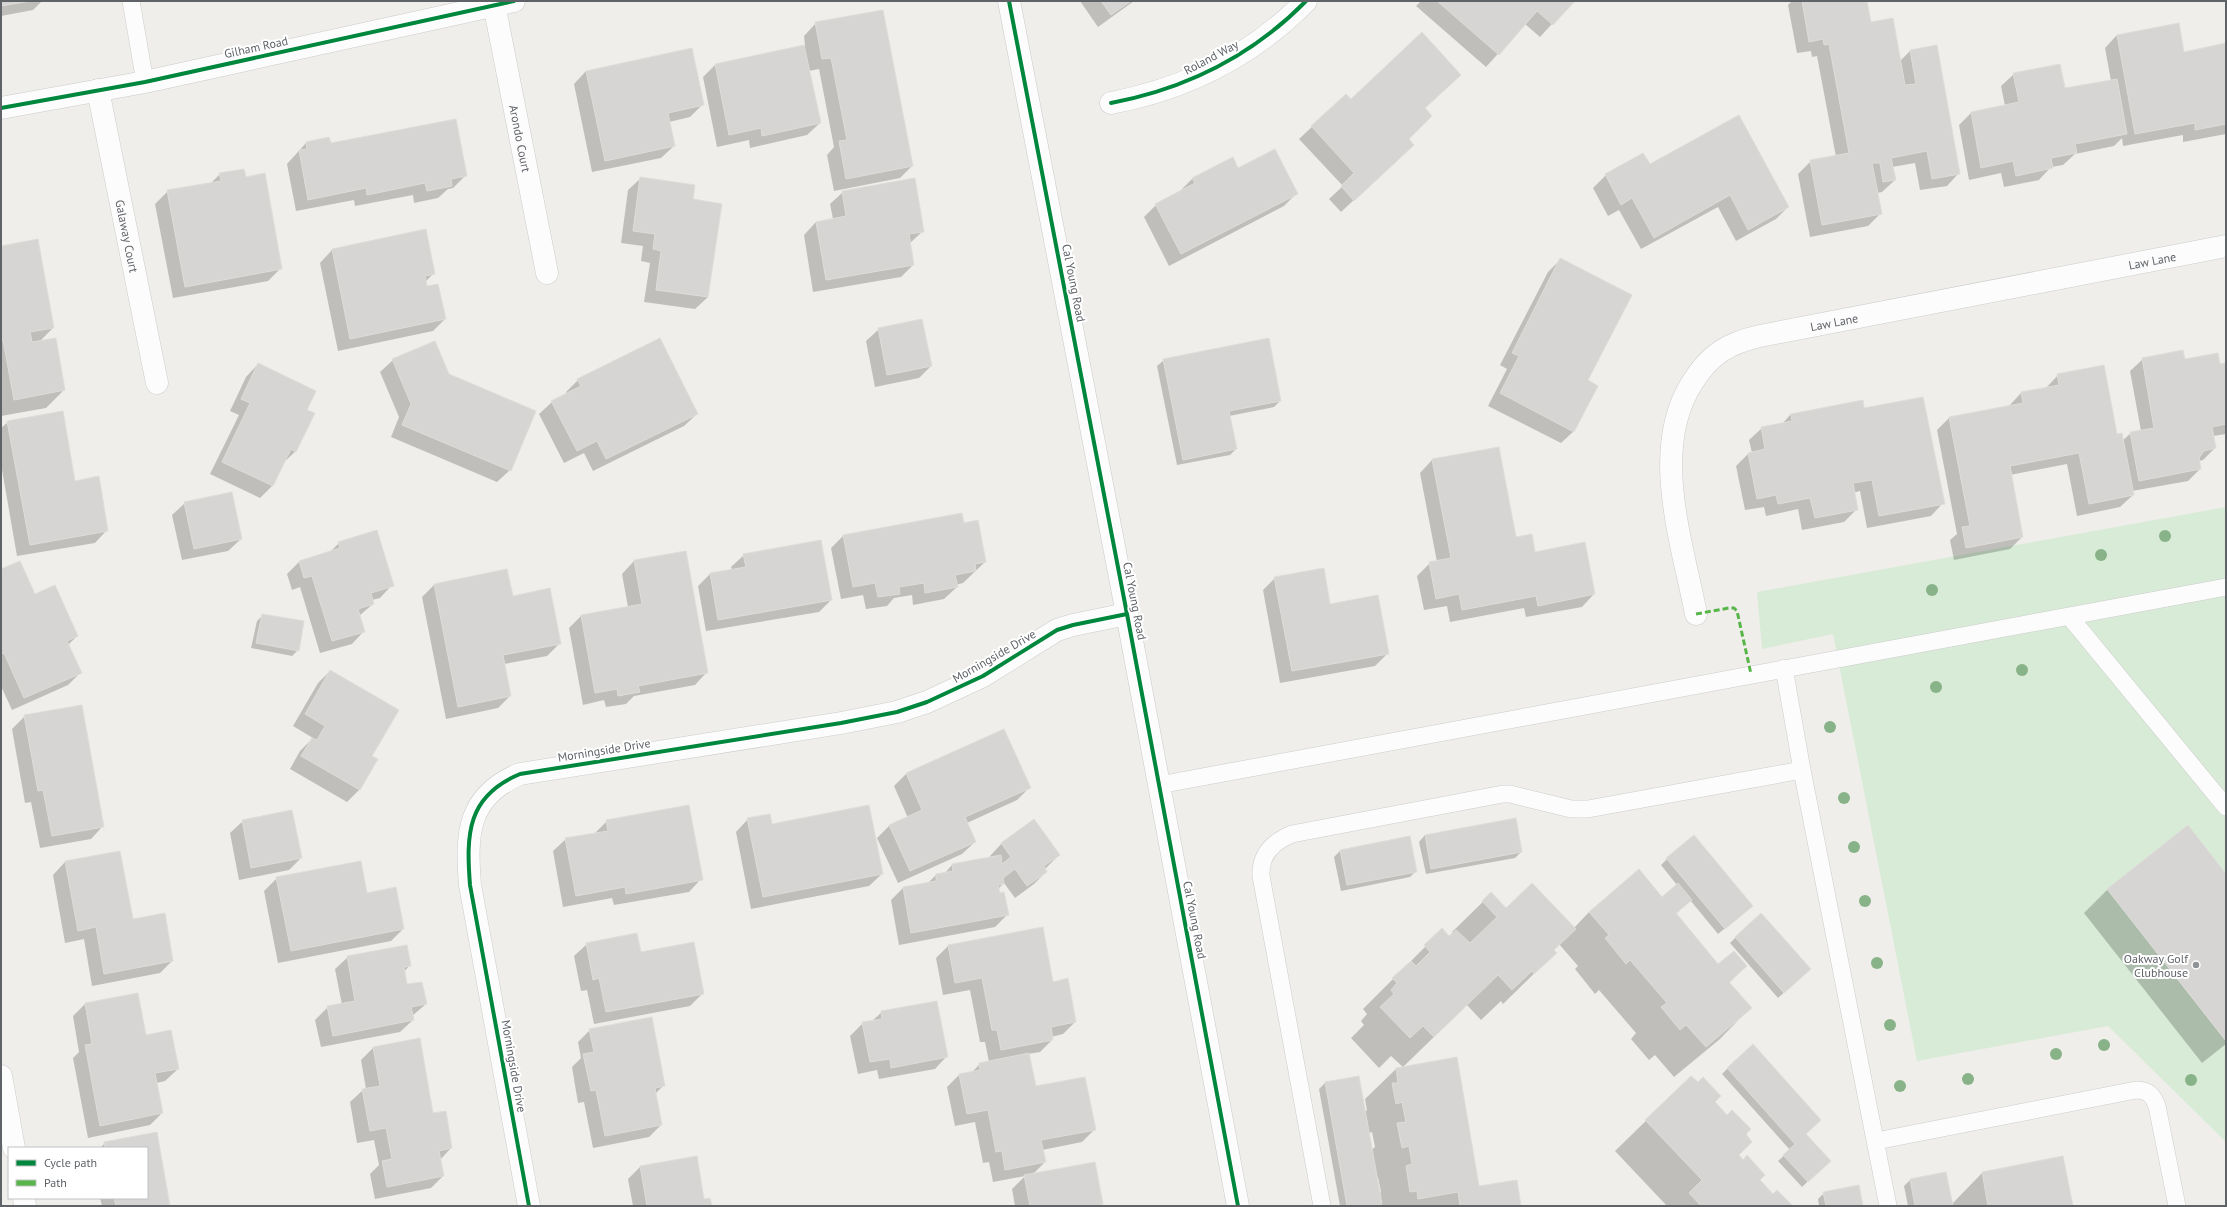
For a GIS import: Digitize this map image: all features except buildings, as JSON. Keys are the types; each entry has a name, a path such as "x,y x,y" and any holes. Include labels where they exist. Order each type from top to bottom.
{"street":[{"name":"Cal Young Road","path":"1009,1 1127,614 1238,1206"},
{"name":"Roland Way","path":"1111,103 1168,90 1218,67 1246,50 1306,1"},
{"name":"Gilham Road","path":"1,108 145,82 507,2"},
{"name":"Arondo Court","path":"507,2 547,273"},
{"name":"Galaway Court","path":"98,90 157,383"},
{"name":"Law Lane","path":"1696,614 1674,499 1670,465 1673,425 1683,396 1698,372 1717,352 1741,340 1760,336 2226,246"},
{"name":"Morningside Drive","path":"529,1206 470,885 468,846 470,826 477,808 489,792 503,781 531,772 841,723 897,712 927,702 977,679 1057,630 1073,625 1127,614"},
{"path":"1,1076 14,1147"}],"lane":[{"path":"131,1 145,82"},
{"path":"1159,785 2226,587"},
{"path":"2069,616 2226,808"},
{"path":"1784,668 1802,770 1888,1206"},
{"path":"1322,1206 1261,876 1263,859 1272,846 1292,834 1503,794 1510,794 1571,809 1588,809 1802,770"},
{"path":"1876,1141 2129,1092 2145,1091 2152,1096 2157,1106 2177,1206"}],"green space":[{"path":"2226,507 2226,1142 2108,1026 1917,1061 1833,634 1762,649 1757,592"}],"marked path":[{"path":"1696,614 1729,608 1734,608 1737,611 1751,674"}],"cycle path":[{"path":"1,108 145,82 514,1"},
{"path":"1009,1 1127,614 1238,1206"},
{"path":"1111,103 1165,89 1216,67 1240,54 1263,38 1285,21 1306,1"},
{"path":"529,1206 470,885 470,833 480,805 489,793 502,783 520,774 841,723 897,712 927,702 983,676 1057,630 1073,625 1127,614"}],"place":[{"name":"Oakway Golf Clubhouse","path":"2196,965"}]}
